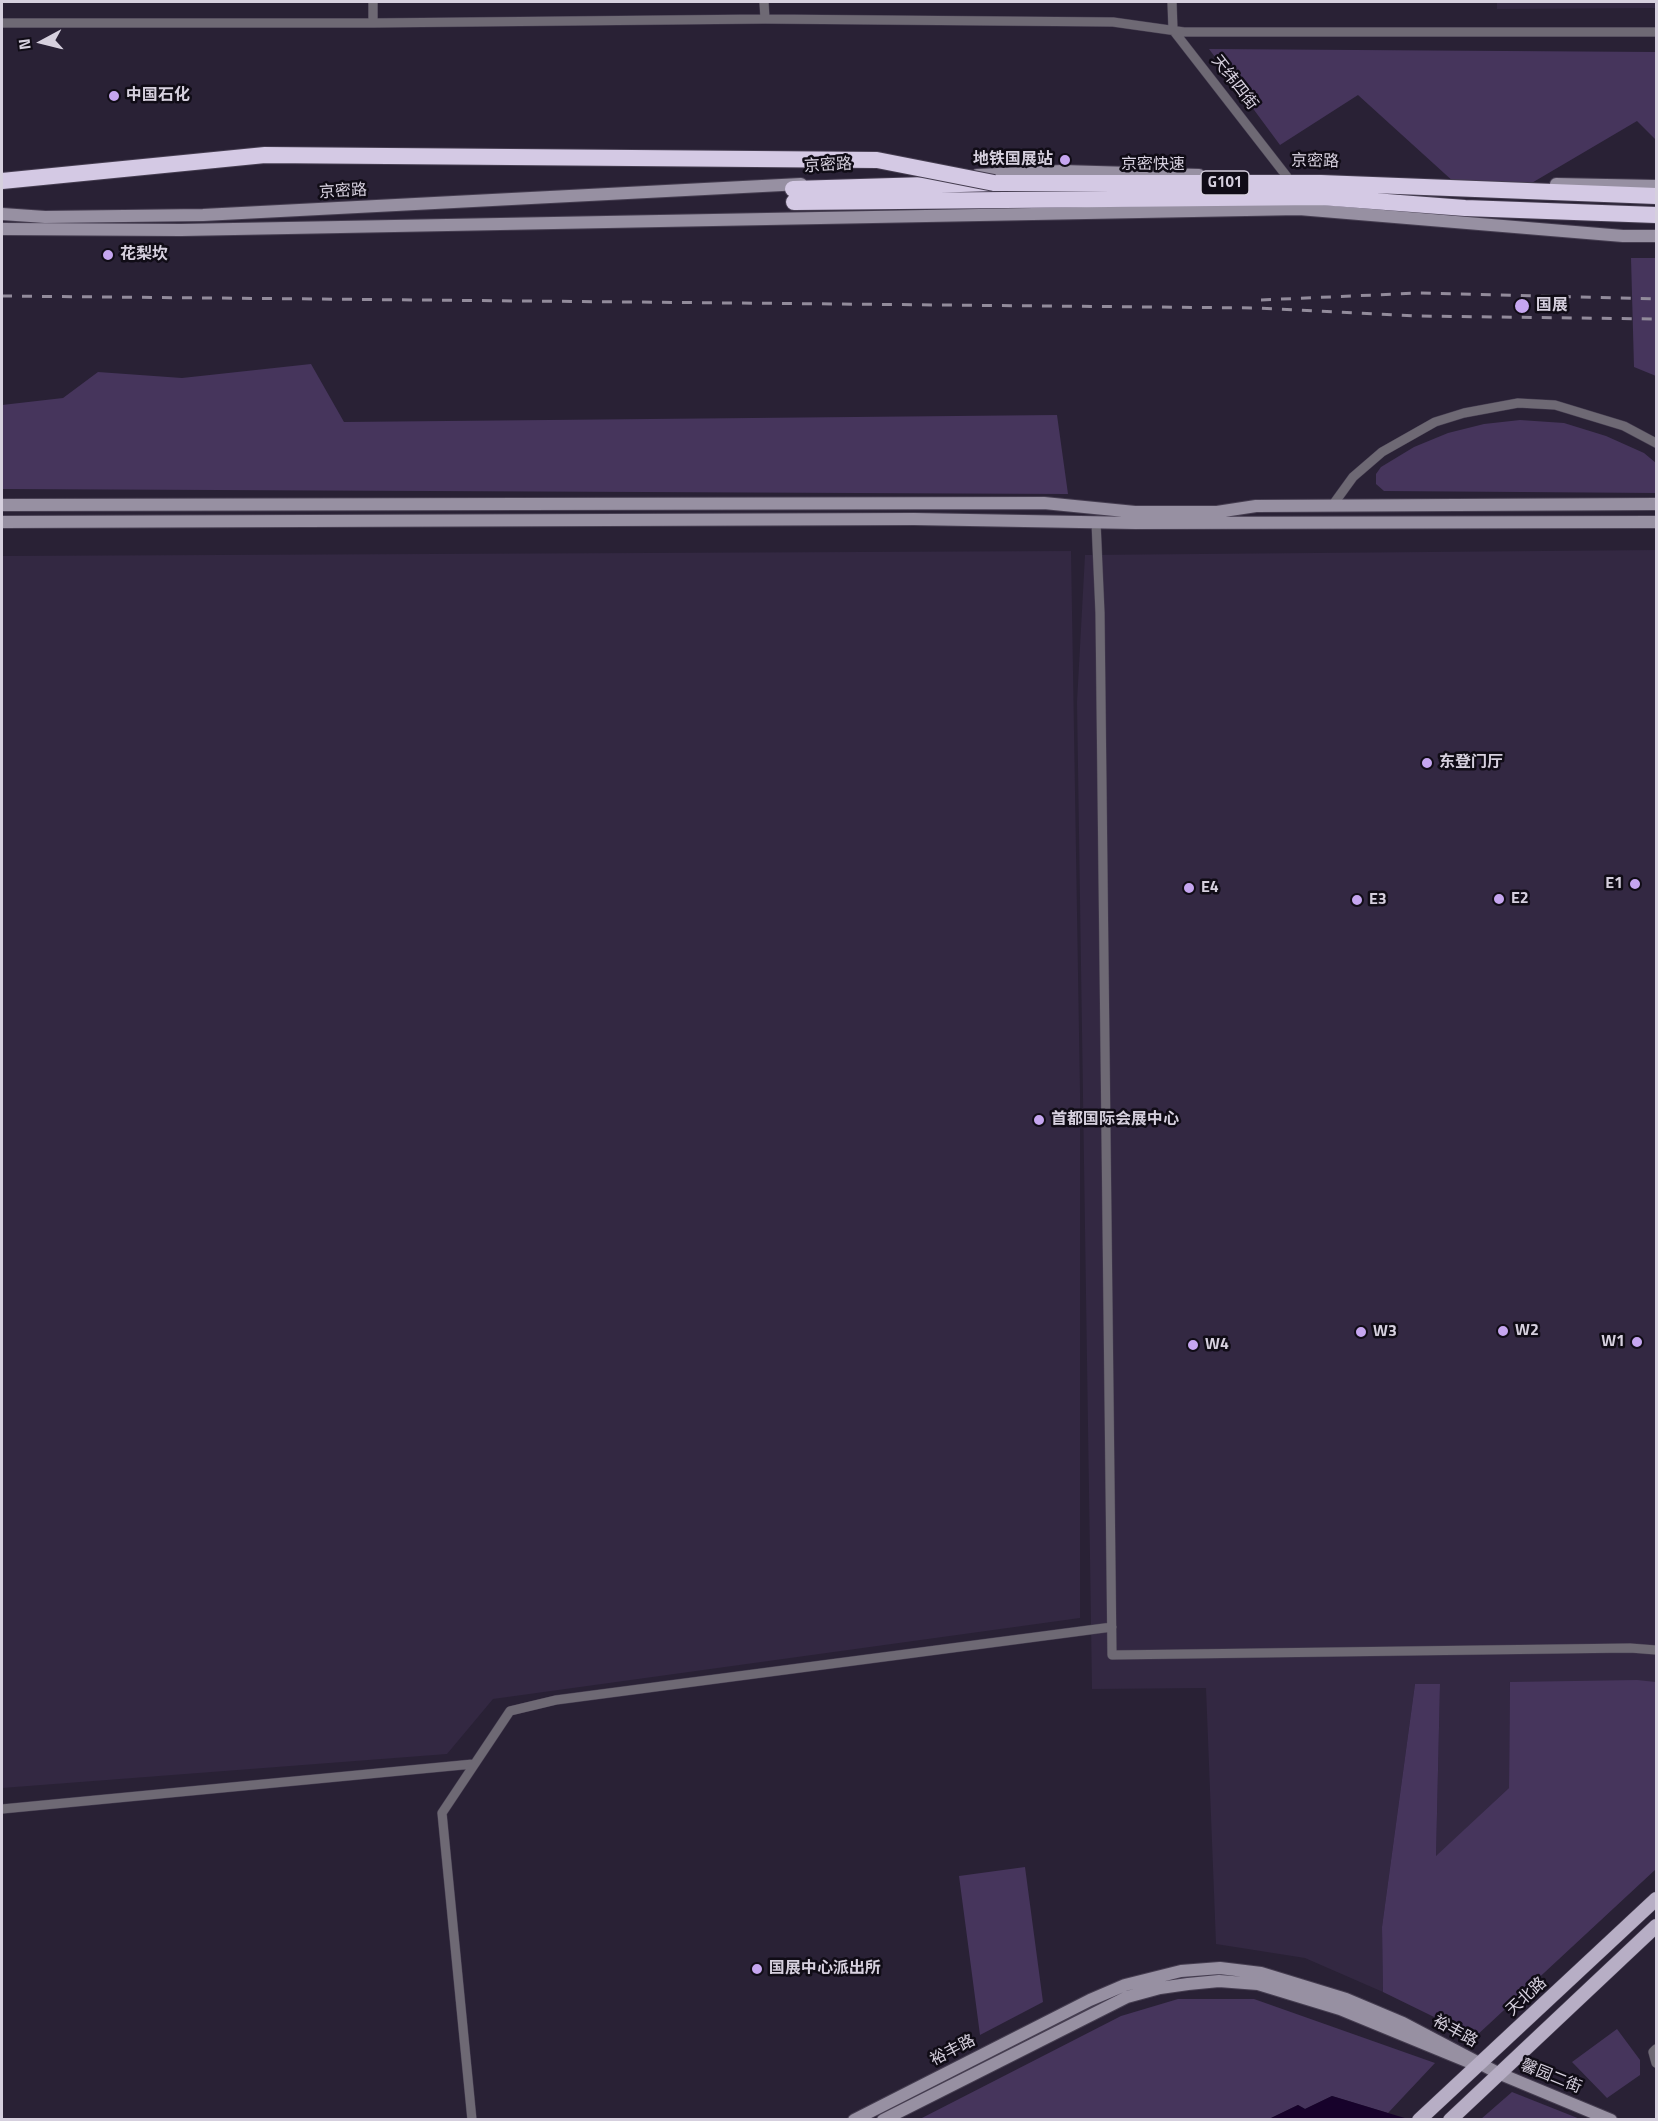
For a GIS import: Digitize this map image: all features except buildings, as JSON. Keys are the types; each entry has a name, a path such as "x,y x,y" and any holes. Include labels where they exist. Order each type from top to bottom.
{"highway":[{"path":"2,181 265,155 877,160 994,183"},
{"name":"京密快速","path":"1656,196 1321,183 994,183 793,195 1321,197 1465,208 1656,215"}],"main road":[{"name":"天北路","path":"1419,2120 1656,1899"},
{"path":"1450,2120 1656,1926"}],"street":[{"path":"373,2 373,23"},
{"path":"764,2 765,19"},
{"path":"1172,2 1173,30"},
{"path":"2,23 373,23 765,19 1113,22 1173,30 1656,32"},
{"name":"天纬四街","path":"1173,30 1288,178"},
{"name":"京密路","path":"2,214 45,217 203,215 1062,171 1656,186"},
{"name":"京密路","path":"2,229 205,229 1299,210 1623,236 1656,236"},
{"path":"1332,506 1353,477 1382,452 1435,422 1464,413 1518,403 1555,405 1624,426 1656,443"},
{"path":"2,505 1044,503 1135,512 1217,512 1256,506 1656,504"},
{"path":"2,522 914,519 1096,522 1656,522"},
{"path":"1096,522 1100,613 1113,1655 1630,1648 1656,1650"},
{"path":"472,2120 442,1813 510,1711 556,1700 1112,1627"},
{"path":"2,1809 473,1764"},
{"name":"裕丰路","path":"854,2120 1090,2000 1158,1975 1204,1968 1261,1973 1346,1999 1402,2023 1465,2054 1479,2064"},
{"name":"裕丰路","path":"883,2120 1126,1997 1160,1988 1219,1981 1258,1984 1340,2009 1458,2060 1479,2064"},
{"path":"1656,2049 1653,2052 1656,2063"},
{"name":"馨园二街","path":"1479,2064 1611,2120"}],"shaded area":[{"path":"1497,2 1656,2 1656,8 1497,9"},
{"path":"1209,49 1656,52 1656,140 1637,121 1513,194 1466,193 1358,95 1280,145"},
{"path":"1631,258 1656,258 1656,376 1634,367"},
{"path":"311,364 344,422 1057,415 1068,494 2,489 2,405 63,398 98,372 182,378"},
{"path":"1520,420 1564,423 1606,436 1644,453 1656,463 1656,493 1384,491 1376,484 1376,474 1381,467 1414,447 1448,433 1484,424"},
{"path":"1656,550 1656,1682 1510,1682 1509,1788 1436,1857 1440,1684 1415,1684 1382,1927 1383,1992 1305,1958 1216,1944 1206,1688 1092,1689 1077,702 1085,555"},
{"name":"首都国际会展中心","path":"1071,551 1080,1093 1080,1618 493,1699 447,1754 2,1788 2,556"},
{"path":"1637,1680 1656,1682 1656,1869 1475,2037 1383,1992 1382,1927 1415,1684 1440,1684 1436,1856 1509,1788 1510,1682"},
{"path":"1025,1867 1043,2002 980,2035 959,1876"},
{"path":"1178,1999 1254,1999 1435,2063 1388,2113 1332,2096 1305,2109 1298,2105 1269,2119 918,2120 1121,2016"},
{"path":"1617,2029 1640,2060 1640,2075 1607,2098 1572,2062"},
{"path":"1512,2092 1580,2119 1481,2119"},
{"path":"1332,2096 1408,2119 1269,2119 1298,2105 1305,2109"}],"railway":[{"path":"1261,300 1419,293 1656,299"},
{"path":"2,296 1256,308 1418,316 1656,319"}],"place":[{"name":"中国石化","path":"114,96"},
{"name":"地铁国展站","path":"1065,160"},
{"name":"花梨坎","path":"108,255"},
{"name":"国展","path":"1522,306"},
{"name":"东登门厅","path":"1427,763"},
{"name":"E1","path":"1635,884"},
{"name":"E4","path":"1189,888"},
{"name":"E2","path":"1499,899"},
{"name":"E3","path":"1357,900"},
{"name":"首都国际会展中心","path":"1039,1120"},
{"name":"W2","path":"1503,1331"},
{"name":"W3","path":"1361,1332"},
{"name":"W1","path":"1637,1342"},
{"name":"W4","path":"1193,1345"},
{"name":"国展中心派出所","path":"757,1969"}]}
